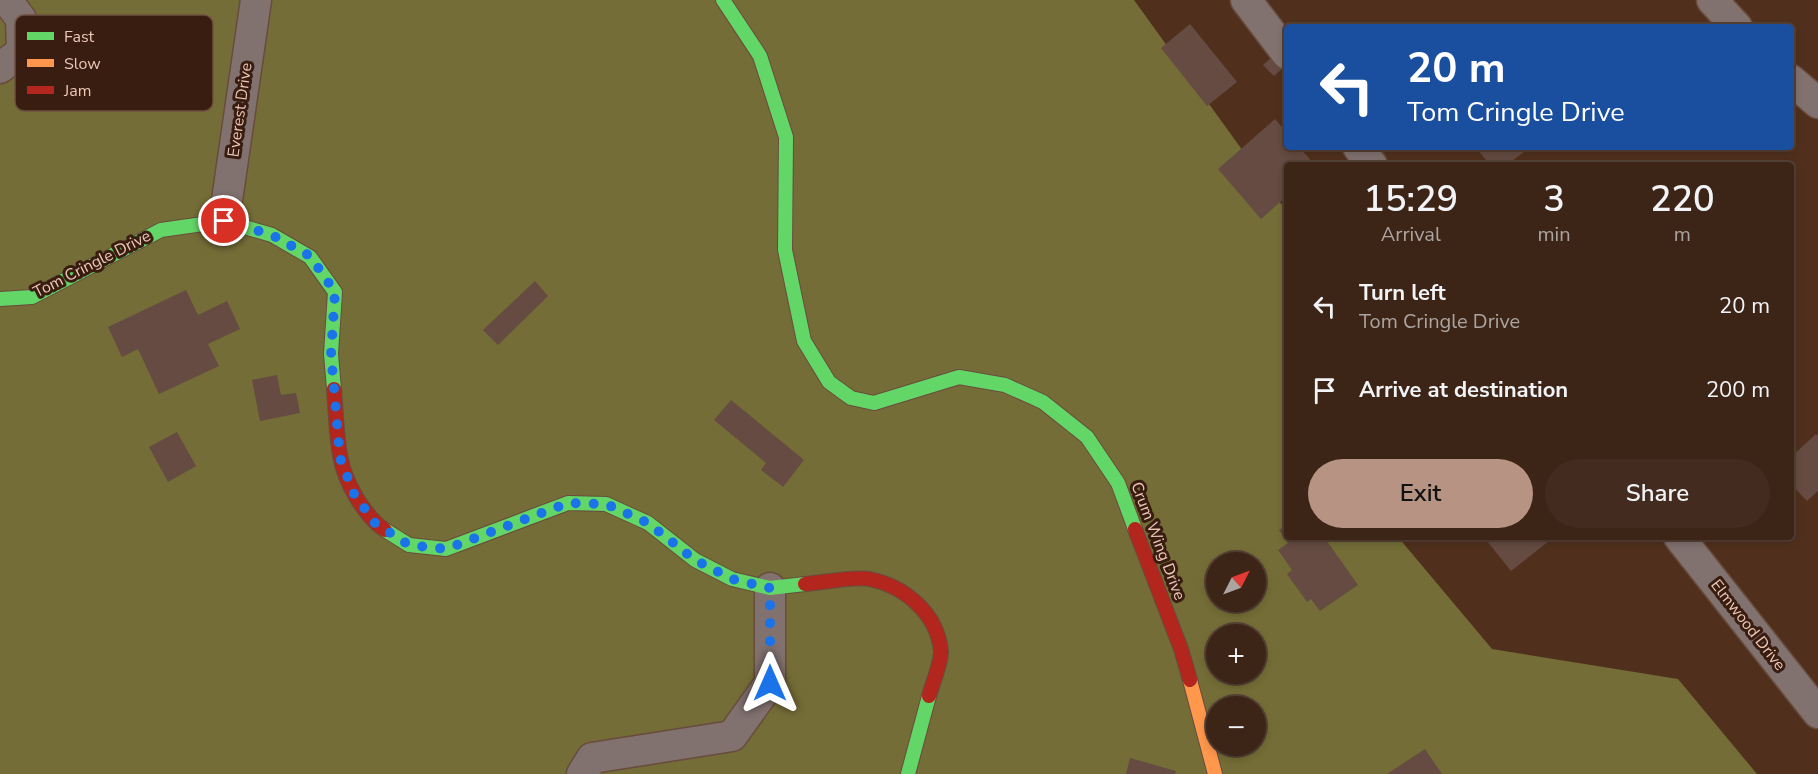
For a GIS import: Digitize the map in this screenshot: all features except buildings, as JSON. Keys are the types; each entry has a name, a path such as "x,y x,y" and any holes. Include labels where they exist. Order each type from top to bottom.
{"street":[{"path":"7,0 18,15"},
{"name":"Everest Drive","path":"224,221 256,0"},
{"name":"Crum Wing Drive","path":"723,0 760,56 786,137 785,250 804,341 829,382 851,398 874,403 959,377 1005,385 1043,402 1087,437 1118,483 1181,649 1215,774"},
{"path":"1246,0 1284,50"},
{"path":"1712,0 1734,24"},
{"path":"0,68 15,56"},
{"path":"1794,83 1818,103"},
{"path":"1360,150 1370,162"},
{"name":"Tom Cringle Drive","path":"0,299 32,297 161,230 224,221 272,235 310,256 335,292 331,354 340,458 354,494 375,523 409,545 446,549 568,503 606,504 648,523 695,560 732,579 770,588 867,578 892,587 915,601 932,620 941,653 908,774"},
{"name":"Elmwood Drive","path":"1681,540 1818,713"},
{"path":"582,774 592,758 732,736 770,683 770,588"}],"shaded area":[{"path":"0,0 1134,0 1284,208 1284,540 1401,540 1492,649 1678,679 1757,774 0,774"}],"traffic: fast":[{"path":"723,0 760,56 786,137 785,250 804,341 829,382 851,398 874,403 959,377 1005,385 1043,402 1087,437 1118,483 1135,529"},
{"path":"0,299 32,297 161,230 224,221 272,235 310,257 335,292 331,354 334,389"},
{"path":"385,530 409,545 446,549 568,503 606,504 648,523 695,560 732,579 770,588 805,584"},
{"path":"908,774 929,696"}],"traffic: slow":[{"path":"1190,680 1215,774"}],"traffic: jam":[{"path":"334,389 342,465 356,497 377,524 385,530"},
{"path":"1135,529 1181,649 1190,680"},
{"path":"805,584 869,579 895,588 917,604 934,626 941,652 929,696"}],"route":[{"path":"224,221 272,235 310,256 335,292 331,354 340,458 354,494 375,523 409,545 446,549 568,503 606,504 648,523 695,560 732,579 770,588 770,683"}]}
